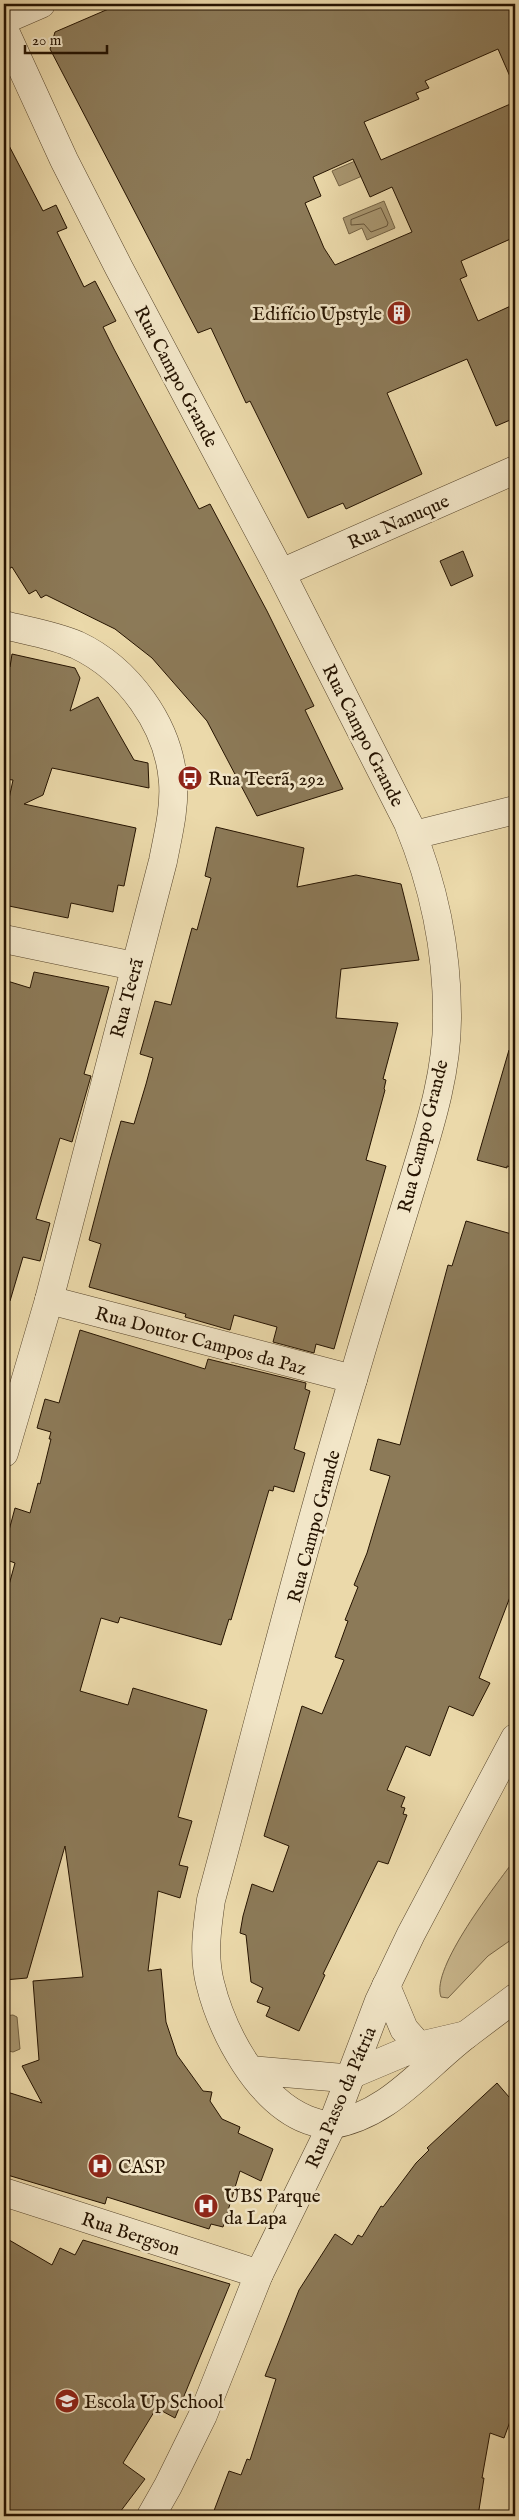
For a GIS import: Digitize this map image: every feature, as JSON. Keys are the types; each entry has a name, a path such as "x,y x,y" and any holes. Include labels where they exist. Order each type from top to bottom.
{"street":[{"path":"4,20 41,4"},
{"name":"Rua Campo Grande","path":"4,29 64,160 119,268 281,573 414,835 426,866 436,905 444,964 448,1015 442,1071 428,1130 353,1379 211,1900 205,1950 209,1982 221,2018 250,2070 280,2103 300,2116 324,2126 332,2124"},
{"name":"Rua Nanuque","path":"281,573 515,470"},
{"name":"Rua Teerã","path":"4,625 76,645 108,663 138,695 165,739 173,783 171,817 163,861 134,966 49,1300 4,1453"},
{"path":"414,835 515,810"},
{"path":"4,939 134,966"},
{"name":"Rua Doutor Campos da Paz","path":"49,1300 353,1379"},
{"name":"Rua Passo da Pátria","path":"151,2516 168,2486 202,2415 259,2274 332,2124 386,1986 411,1934 513,1747"},
{"path":"386,1986 404,2028 419,2046"},
{"path":"332,2124 377,2110 402,2092 442,2054 515,1998"},
{"path":"250,2070 342,2078 351,2076 419,2046 466,2035"},
{"name":"Rua Bergson","path":"4,2192 259,2274"}],"shaded area":[{"path":"515,1859 515,1937 488,1956 448,1998 441,1997 440,1984 445,1967 455,1947 481,1906"}],"water":[{"path":"369,155 376,170 339,186 332,171"},
{"path":"384,201 395,228 367,240 362,228 349,234 343,218"},
{"path":"13,2015 17,2017 20,2049 13,2052 4,2050 4,2016"}],"building":[{"path":"120,4 515,4 515,88 498,49 425,81 429,88 416,93 419,99 364,122 381,160 515,102 515,237 461,261 467,276 460,279 478,321 515,304 515,418 496,426 467,359 387,393 422,474 346,509 343,503 308,518 250,401 246,403 211,328 198,333 50,49 55,32","holes":["353,159 370,197 392,187 412,232 335,265 324,248 305,203 321,196 313,177"]},
{"path":"4,136 43,211 56,205 67,228 57,232 84,287 95,281 116,321 103,327 114,349 199,509 210,504 267,611 314,706 305,710 343,789 257,816 207,721 152,658 115,629 46,595 41,598 36,590 29,594 12,567 4,572"},
{"path":"463,551 473,576 451,586 440,561"},
{"path":"12,654 75,668 80,678 70,711 98,697 134,760 148,763 149,788 52,768 43,795 24,804 136,828 124,886 118,885 113,912 71,903 68,918 4,905 4,822 13,780 4,779 4,666 10,667"},
{"path":"216,827 304,848 297,887 356,875 401,884 411,924 419,960 341,969 336,1018 398,1023 383,1079 386,1080 385,1090 366,1160 386,1166 334,1349 316,1344 314,1353 273,1342 277,1327 234,1315 230,1330 185,1317 186,1314 89,1287 101,1244 89,1240 110,1160 121,1121 134,1124 146,1084 153,1058 140,1054 155,1001 171,1005 192,928 197,930 211,878 205,876"},
{"path":"34,972 109,987 84,1074 91,1076 72,1142 60,1138 36,1219 50,1223 40,1261 23,1257 10,1301 4,1300 4,980 30,988"},
{"path":"509,1050 515,1051 515,1168 507,1166 507,1168 477,1160"},
{"path":"466,1221 515,1235 515,1584 479,1678 490,1683 473,1716 449,1706 430,1756 406,1746 387,1790 405,1797 401,1807 405,1808 403,1814 407,1815 388,1864 378,1861 323,1974 325,1975 299,2031 266,2016 270,2007 257,2002 263,1988 251,1982 246,1935 240,1933 243,1916 252,1884 273,1892 289,1846 264,1836 302,1706 322,1714 344,1660 335,1657 348,1621 345,1620 358,1587 354,1585 367,1553 390,1476 370,1470 378,1439 400,1445 448,1265 452,1266"},
{"path":"80,1330 205,1369 208,1359 306,1383 305,1389 310,1391 294,1449 305,1453 294,1492 274,1486 273,1491 269,1490 231,1620 229,1619 221,1645 120,1617 118,1623 101,1618 80,1691 128,1705 133,1688 207,1710 178,1817 192,1821 179,1865 188,1867 180,1898 158,1891 148,1971 161,1969 166,2022 177,2055 203,2091 212,2092 210,2101 222,2119 240,2127 238,2133 273,2149 261,2181 240,2171 223,2227 211,2224 209,2229 107,2197 105,2204 4,2174 4,2091 42,2103 22,2066 39,2060 33,1981 83,1977 65,1846 27,1978 4,1980 4,1603 15,1563 4,1559 4,1549 15,1508 30,1513 38,1483 40,1484 51,1439 49,1439 51,1432 37,1428 45,1399 59,1403"},
{"path":"497,2083 515,2104 515,2408 504,2438 490,2433 478,2516 212,2516 229,2471 241,2475 247,2459 250,2460 276,2379 265,2376 299,2290 335,2234 352,2245 358,2235 362,2237 381,2206 383,2207 416,2163 429,2150 427,2148"},
{"path":"4,2237 52,2265 60,2248 75,2255 83,2240 230,2284 175,2418 162,2411 160,2415 154,2412 123,2463 145,2479 117,2516 4,2516"}],"place":[{"name":"Edifício Upstyle","path":"399,313"},
{"name":"Rua Teerã, 292","path":"190,778"},
{"name":"CASP","path":"100,2166"},
{"name":"UBS Parque da Lapa","path":"206,2206"},
{"name":"Escola Up School","path":"67,2401"}]}
